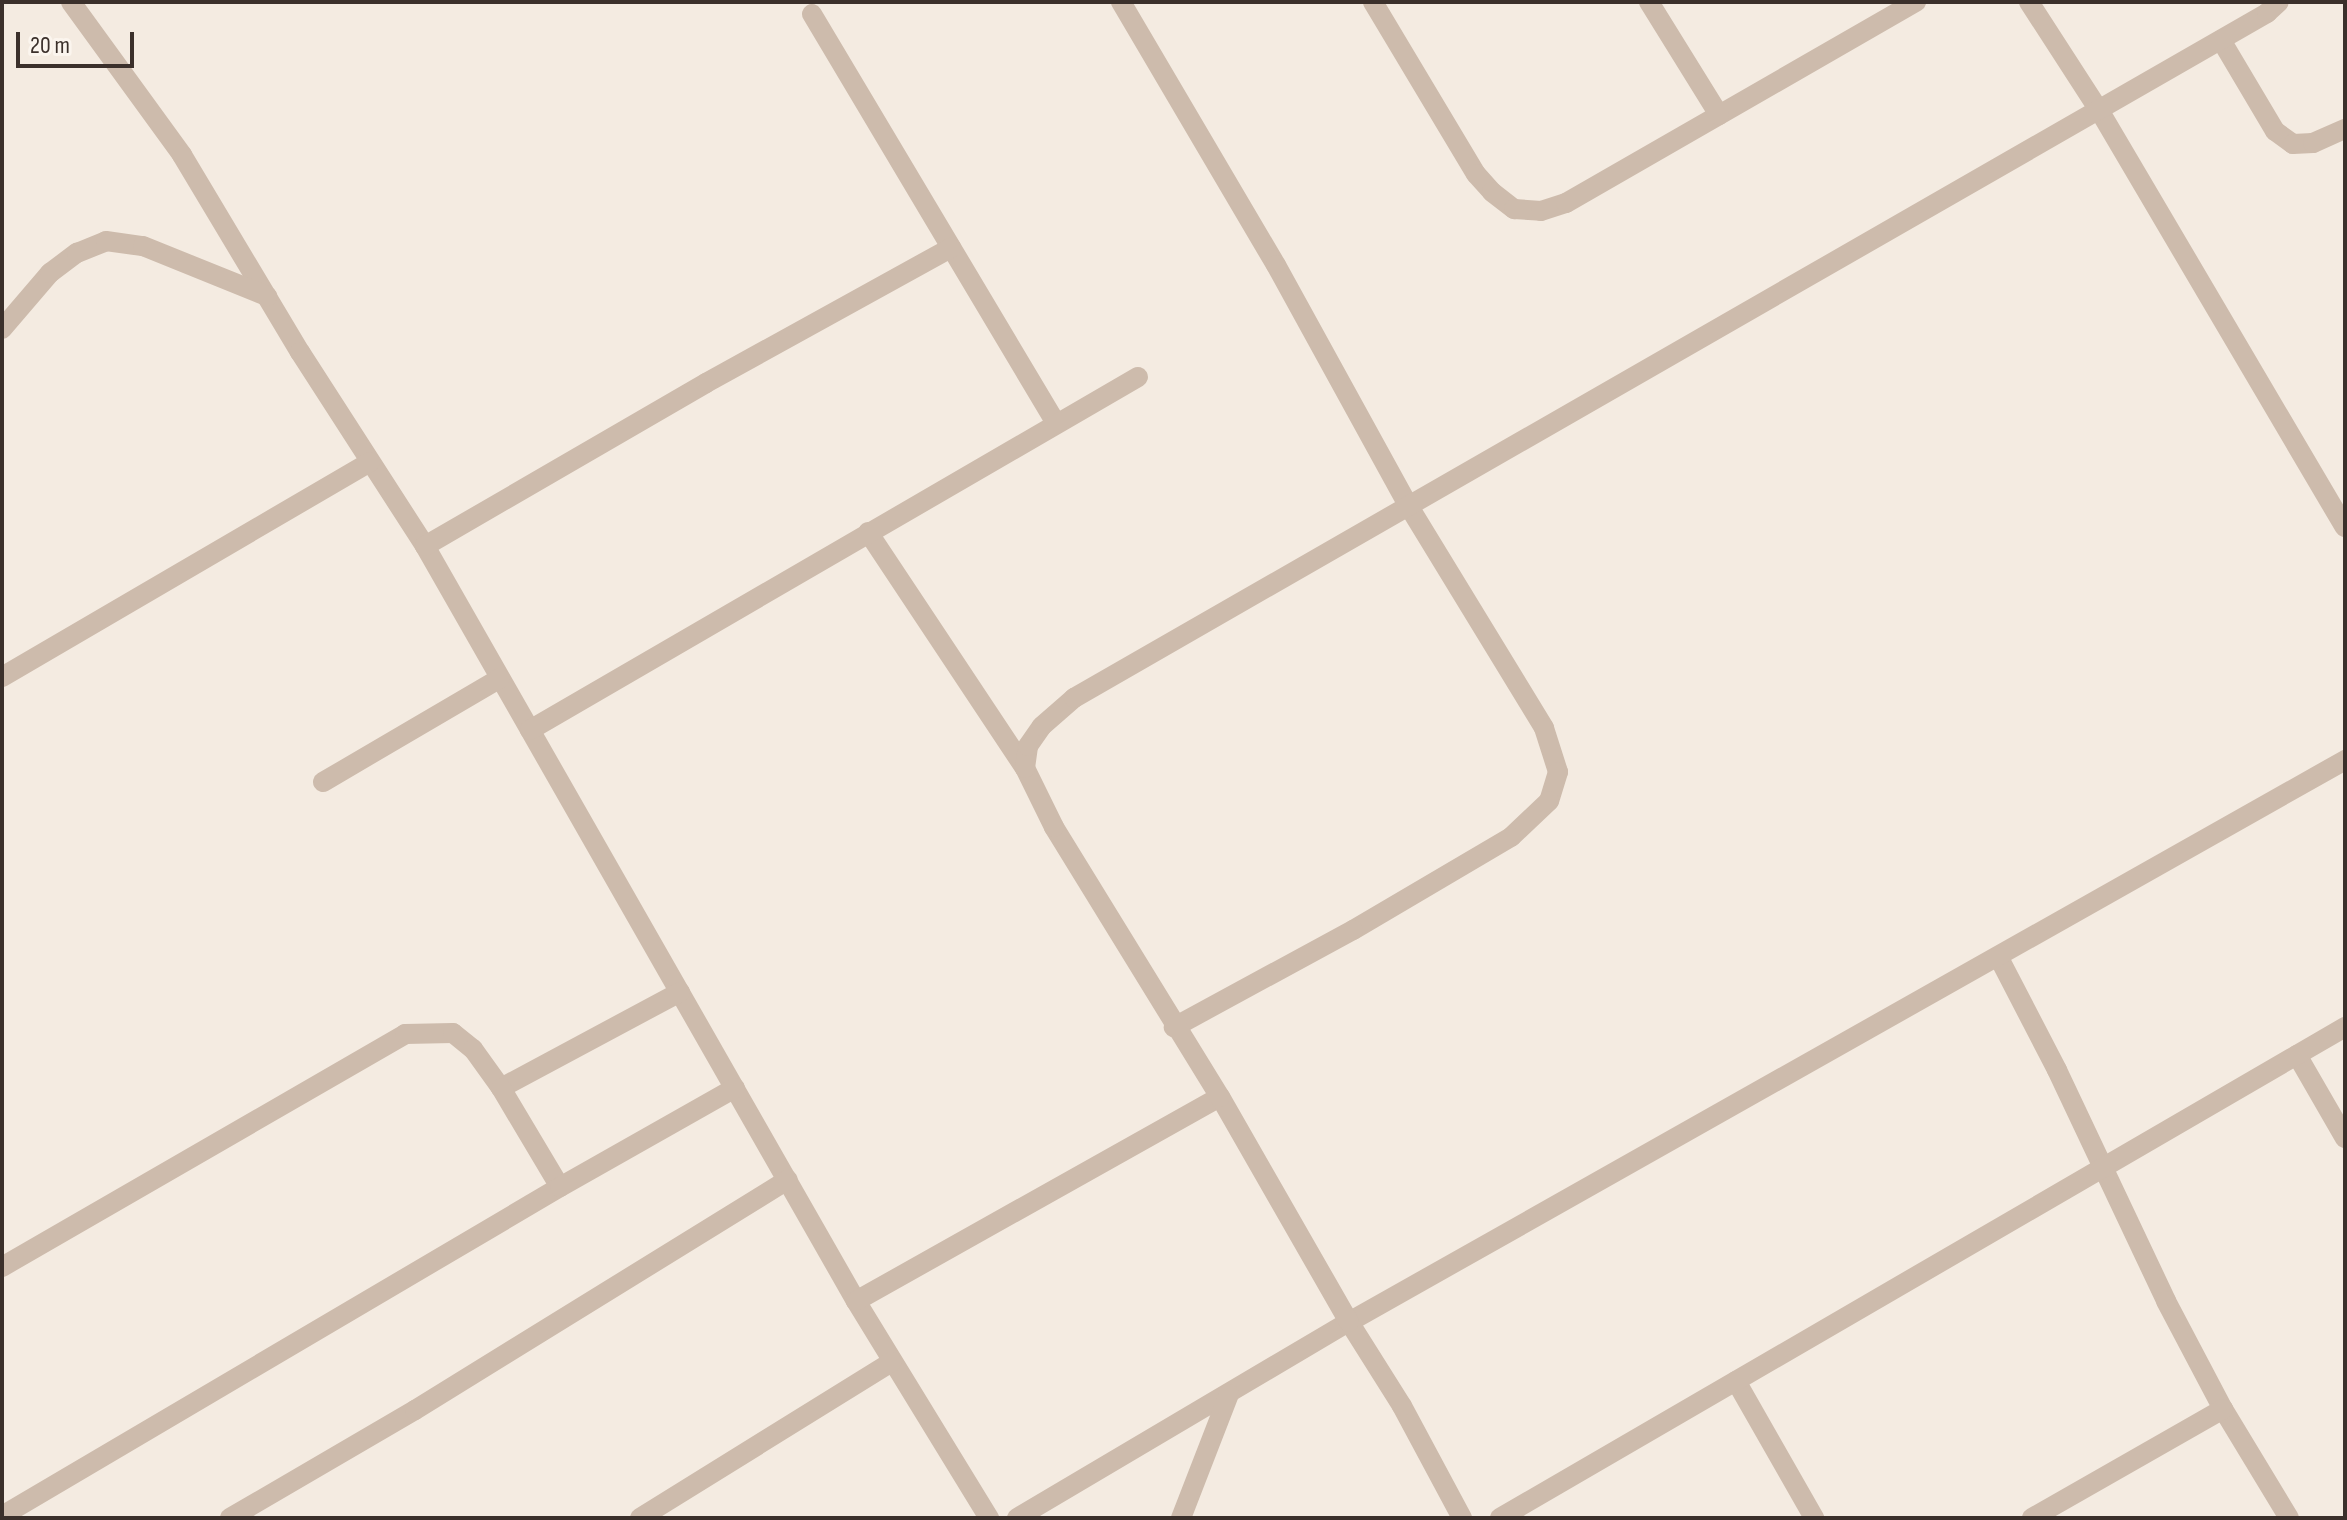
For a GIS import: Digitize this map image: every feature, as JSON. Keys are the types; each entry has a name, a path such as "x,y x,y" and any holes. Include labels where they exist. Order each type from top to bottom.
{"street":[{"path":"71,2 182,155 425,546 856,1301 989,1518"},
{"path":"1121,2 1276,265 1408,505 1544,728 1558,772 1549,801 1511,837 1174,1027"},
{"path":"1373,2 1476,174 1492,192 1514,209 1541,211 1566,203 1916,2"},
{"path":"1649,2 1719,115"},
{"path":"2029,2 2099,110 2345,527"},
{"path":"1025,768 1028,746 1042,726 1074,698 2221,40 2267,13 2279,2"},
{"path":"812,14 1056,424"},
{"path":"2221,40 2275,131 2293,144 2313,143 2345,129"},
{"path":"2,329 50,273 77,253 106,241 143,246 267,296"},
{"path":"425,546 706,383 951,248"},
{"path":"530,730 1138,377"},
{"path":"2,677 370,462"},
{"path":"868,532 1025,768 1054,827 1174,1027 1220,1097 1349,1322 1402,1406 1462,1518"},
{"path":"323,782 500,678"},
{"path":"1017,1518 1349,1322 1999,958 2345,760"},
{"path":"1999,958 2223,1409 2289,1518"},
{"path":"501,1088 680,992"},
{"path":"1500,1518 2345,1027"},
{"path":"2,1267 405,1034 453,1033 473,1049 501,1088 560,1187"},
{"path":"2297,1055 2345,1138"},
{"path":"2,1516 560,1187 735,1088"},
{"path":"856,1301 1220,1097"},
{"path":"230,1518 415,1410 788,1180"},
{"path":"640,1518 892,1362"},
{"path":"1736,1381 1814,1518"},
{"path":"1181,1518 1229,1394"},
{"path":"2032,1518 2223,1409"}]}
